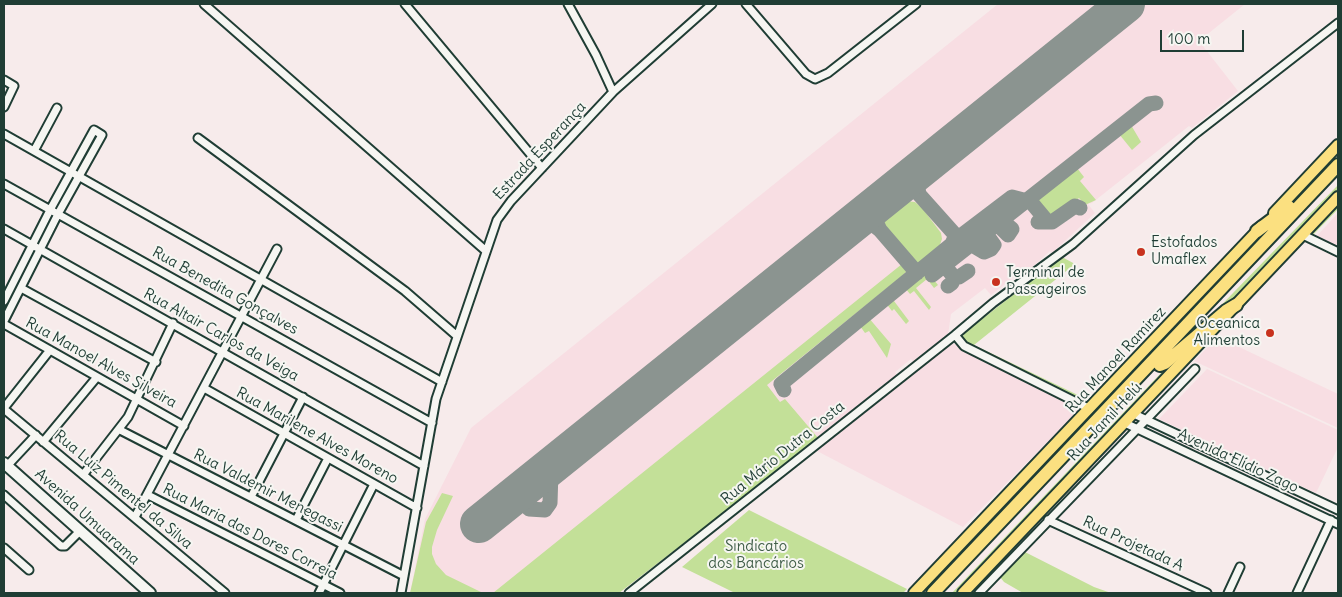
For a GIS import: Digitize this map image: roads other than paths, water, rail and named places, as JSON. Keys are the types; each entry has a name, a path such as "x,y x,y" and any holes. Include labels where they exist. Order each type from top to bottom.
{"highway":[{"path":"1257,231 1264,228 1303,195 1338,158"},
{"path":"932,593 1338,165"},
{"path":"943,593 1338,176"},
{"path":"1160,365 1165,363 1226,311 1236,305"},
{"path":"923,593 949,570 959,565"}],"main road":[{"name":"Rua Manoel Ramirez","path":"914,593 1338,145"},
{"name":"Rua Jamil Helú","path":"963,593 1213,332 1338,197"}],"street":[{"path":"204,4 486,251"},
{"path":"405,4 542,168"},
{"path":"568,4 596,55 613,92"},
{"name":"Estrada Esperança","path":"401,593 432,423 442,382 496,220 613,92 712,4"},
{"path":"746,4 806,74 815,79 828,73 916,4"},
{"name":"Rua Mário Dutra Costa","path":"629,593 1031,275 1073,244 1194,135 1338,23"},
{"path":"4,80 14,86 4,107"},
{"path":"34,151 57,108"},
{"path":"4,301 50,210 94,130 102,135 58,214 4,322"},
{"path":"4,134 78,178 442,382"},
{"path":"198,138 405,291 457,336"},
{"name":"Rua Benedita Gonçalves","path":"4,184 432,423"},
{"name":"Rua Altair Carlos da Veiga","path":"4,229 424,466"},
{"path":"1303,235 1338,252"},
{"path":"135,517 277,249"},
{"path":"21,288 156,362"},
{"name":"Rua Manoel Alves Silveira","path":"4,322 184,426"},
{"path":"83,475 120,430 156,362 172,323"},
{"path":"955,335 964,346 1090,409"},
{"path":"4,408 50,350"},
{"path":"979,593 1195,370"},
{"path":"43,442 97,377"},
{"name":"Rua Marilene Alves Moreno","path":"204,388 417,508"},
{"path":"251,497 303,397"},
{"name":"Rua Luiz Pimentel da Silva","path":"4,408 225,593"},
{"name":"Avenida Elídio Zago","path":"1134,414 1338,510"},
{"name":"Avenida Elídio Zago","path":"1125,423 1335,522"},
{"name":"Rua Valdemir Menegassi","path":"120,430 404,576"},
{"path":"5,466 36,436"},
{"path":"296,520 328,458"},
{"name":"Avenida Umuarama","path":"5,466 150,593"},
{"path":"1267,490 1272,479"},
{"path":"319,593 374,484"},
{"path":"4,495 61,546 64,546 80,530"},
{"name":"Rua Maria das Dores Correia","path":"148,495 340,593"},
{"name":"Rua Projetada A","path":"1048,520 1207,593"},
{"path":"1297,593 1335,522"},
{"path":"4,548 29,570"},
{"path":"1228,593 1240,567"}],"place":[{"name":"Estofados Umaflex","path":"1141,252"},
{"name":"Terminal de Passageiros","path":"996,282"},
{"name":"Oceanica Alimentos","path":"1270,333"}],"park label":[{"name":"Sindicato dos Bancários","path":"756,556"}]}
